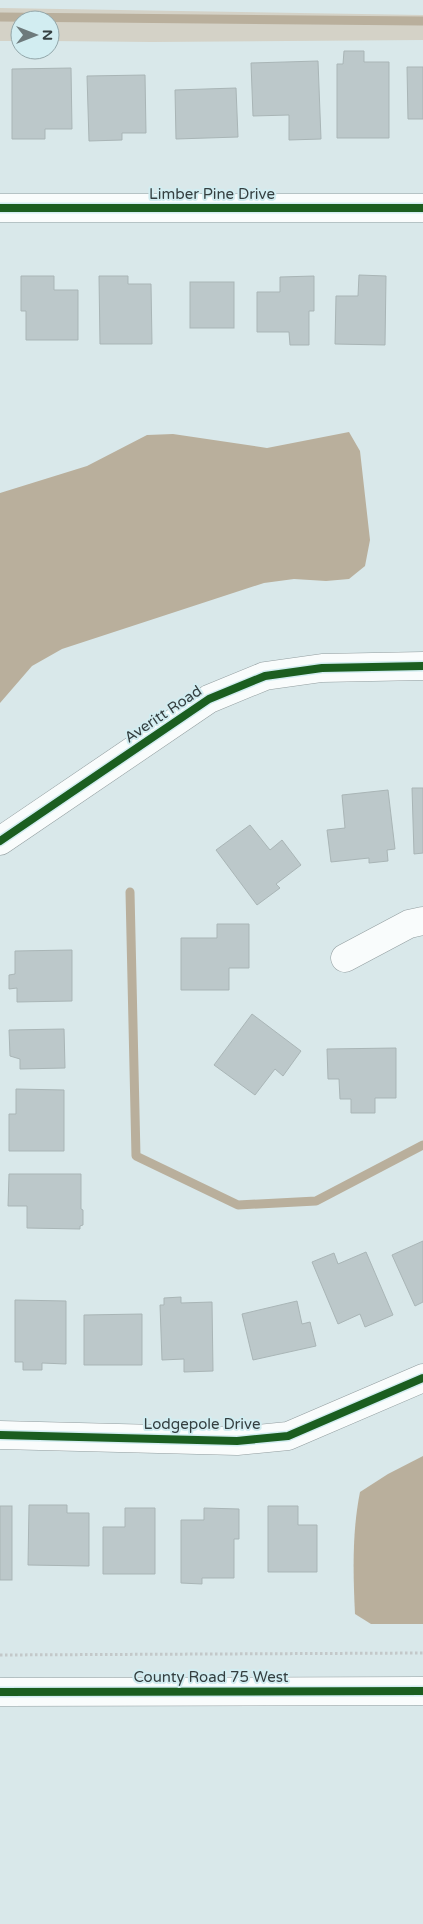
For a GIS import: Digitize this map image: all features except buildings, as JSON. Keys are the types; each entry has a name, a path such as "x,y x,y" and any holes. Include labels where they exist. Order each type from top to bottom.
{"street":[{"name":"Limber Pine Drive","path":"0,208 423,208"},
{"name":"Averitt Road","path":"0,841 209,698 266,676 322,668 423,666"},
{"path":"345,958 409,924 423,921"},
{"name":"Lodgepole Drive","path":"0,1435 237,1441 288,1436 423,1378"},
{"name":"County Road 75 West","path":"0,1692 423,1690"}],"path":[{"path":"0,1655 423,1653"}],"shaded area":[{"path":"0,8 423,15 423,40 60,41 60,10 10,10 10,41 0,41"},
{"path":"349,432 360,451 370,540 365,566 349,579 326,581 294,579 264,583 62,649 32,666 0,703 0,493 87,466 147,435 173,434 267,448"},
{"path":"423,1456 423,1624 371,1624 355,1614 354,1537 360,1492 388,1474"}],"waterway":[{"path":"0,17 423,21"},
{"path":"130,892 136,1156 238,1205 316,1201 423,1145"}],"cycle path":[{"path":"0,208 423,208"},
{"path":"0,841 209,699 265,676 322,668 423,666"},
{"path":"0,1435 237,1441 288,1436 423,1378"},
{"path":"0,1692 423,1691"}]}
